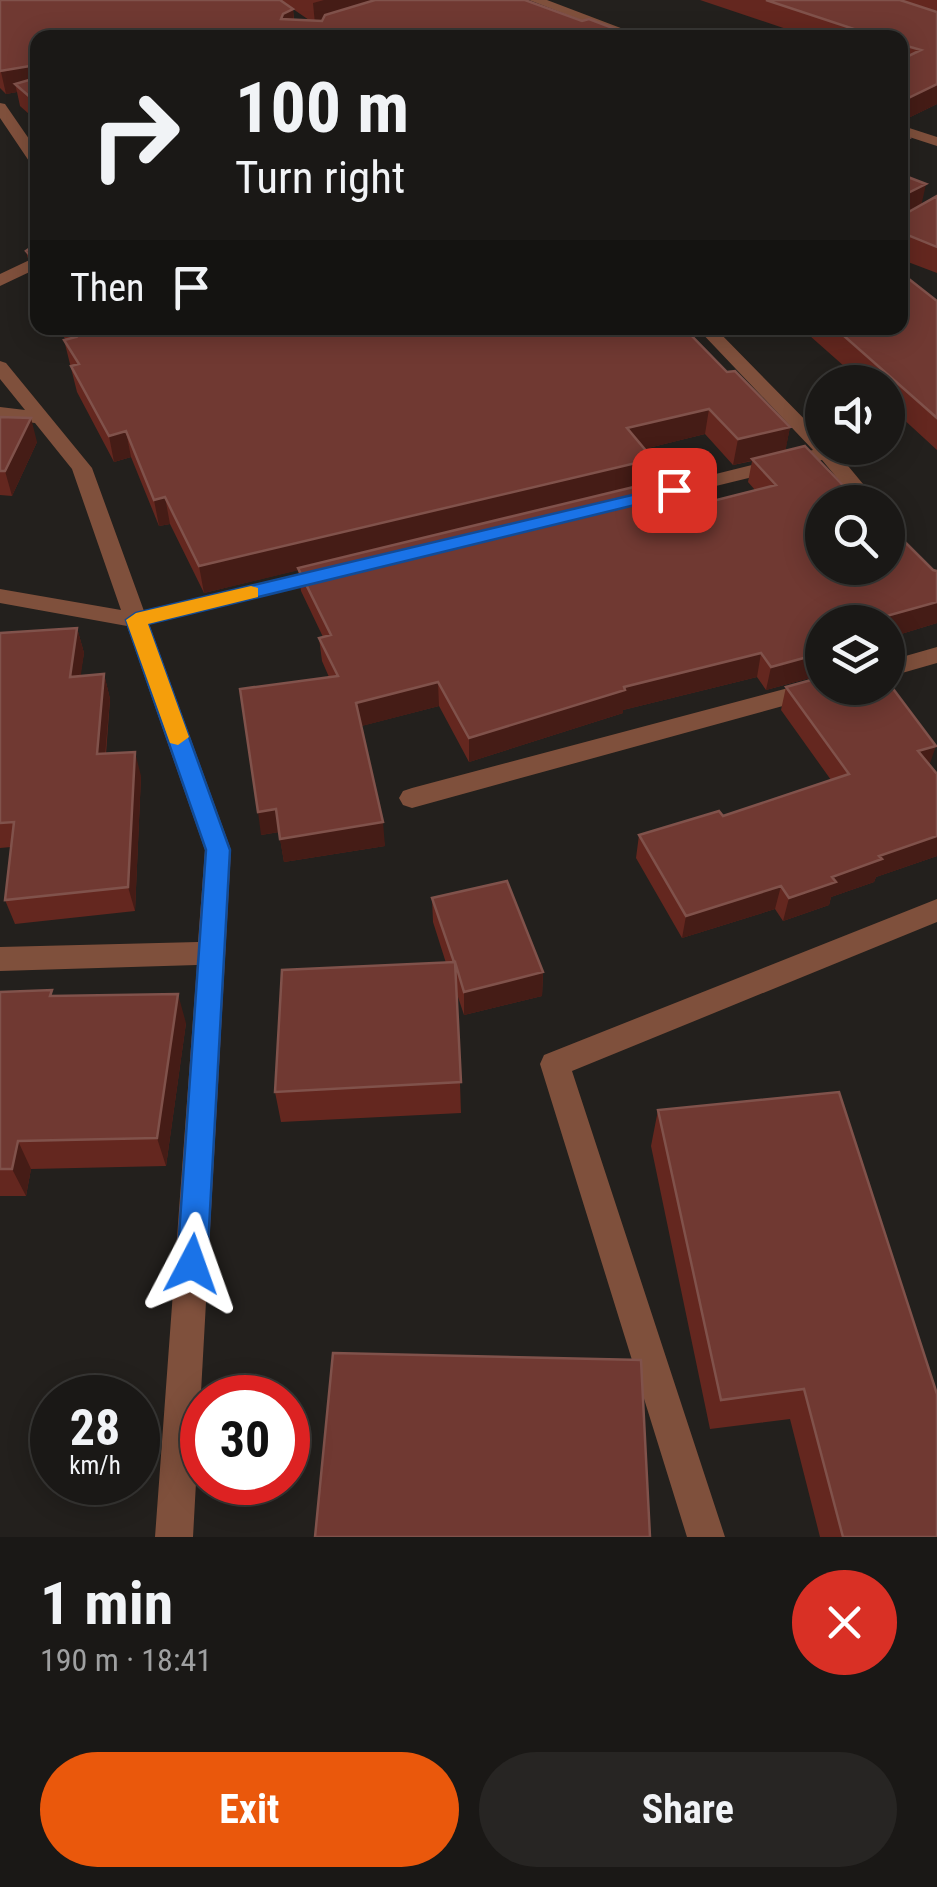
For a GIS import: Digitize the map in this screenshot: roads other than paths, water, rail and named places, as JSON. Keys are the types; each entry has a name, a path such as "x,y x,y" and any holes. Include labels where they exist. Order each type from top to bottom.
{"street":[{"path":"535,0 619,30"},
{"path":"19,98 0,105 30,152"},
{"path":"908,132 937,142"},
{"path":"0,281 30,264"},
{"path":"713,335 805,431"},
{"path":"0,367 46,418 82,468 218,850 174,1537"},
{"path":"0,413 46,418"},
{"path":"616,504 805,459"},
{"path":"836,465 853,485"},
{"path":"0,596 136,620 347,569"},
{"path":"905,664 937,656"},
{"path":"412,798 805,691"},
{"path":"706,1537 555,1064 937,910"},
{"path":"0,959 212,953"}]}
